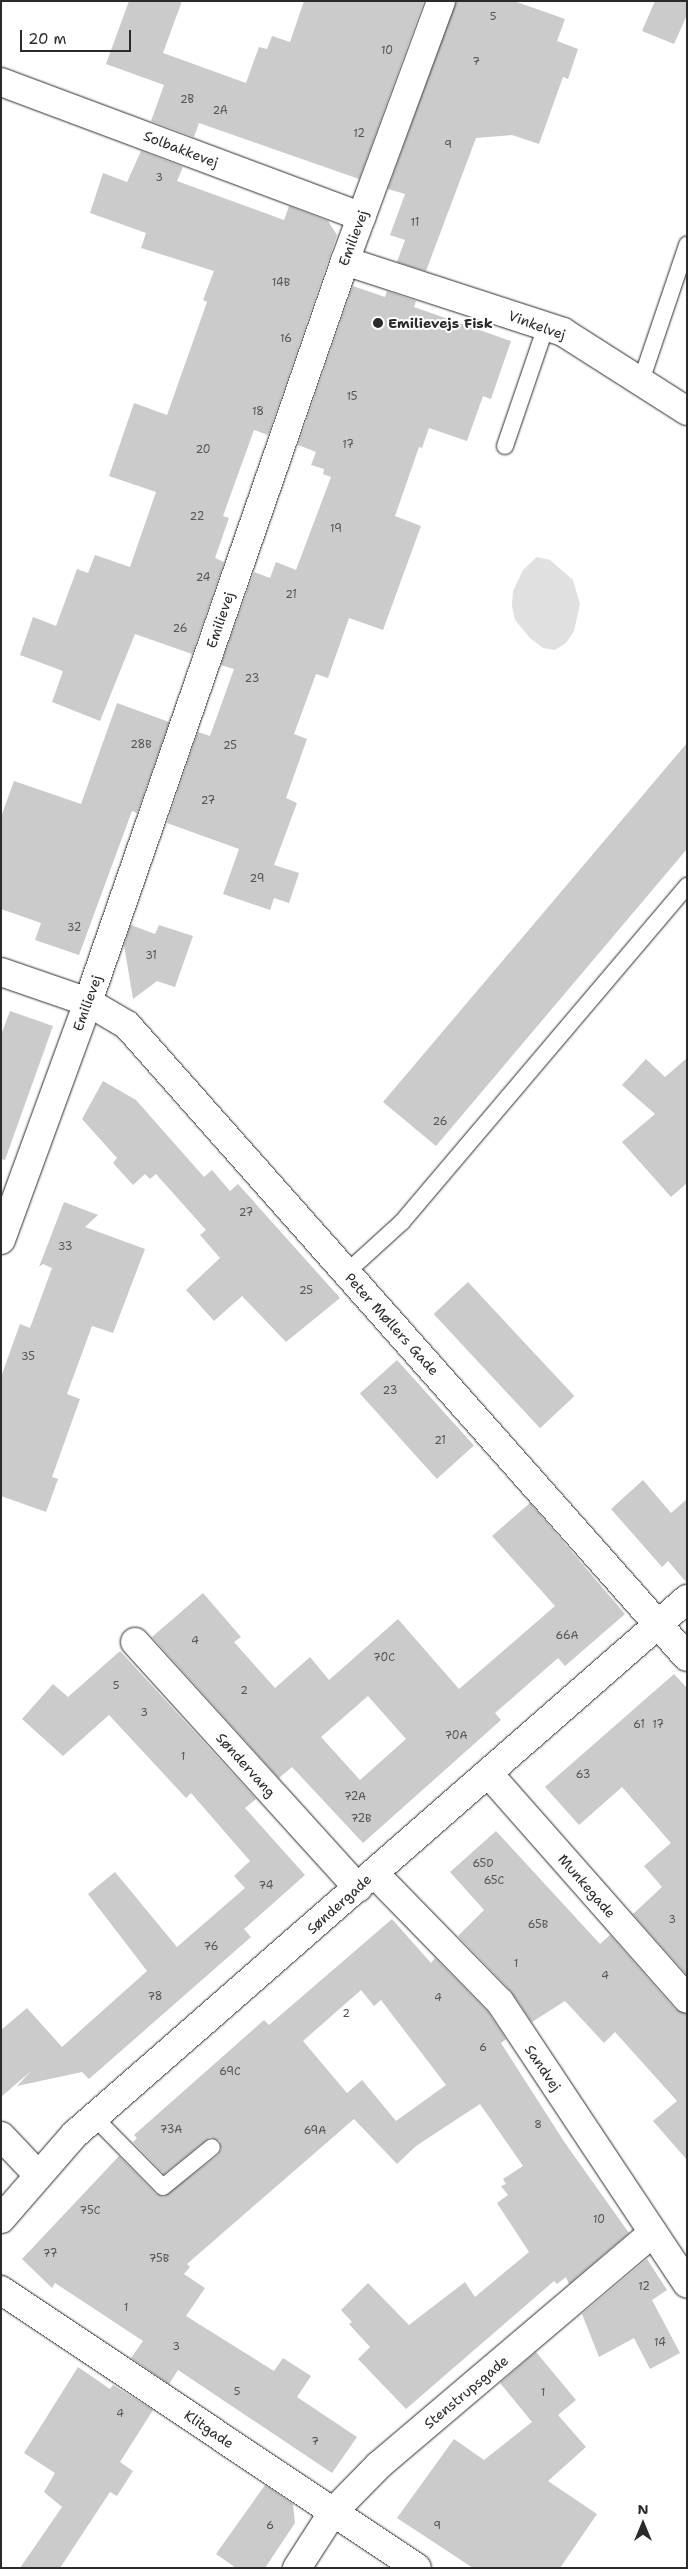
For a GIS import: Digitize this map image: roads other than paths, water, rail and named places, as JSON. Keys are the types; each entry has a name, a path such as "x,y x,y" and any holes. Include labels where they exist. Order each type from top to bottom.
{"street":[{"name":"Emilievej","path":"1,1240 88,1002 345,260 440,1"},
{"name":"Solbakkevej","path":"1,82 362,216"},
{"name":"Vinkelvej","path":"345,260 563,332 687,411"},
{"name":"Peter Møllers Gade","path":"1,972 88,1002 127,1025 687,1657"},
{"name":"Søndergade","path":"1,2219 37,2174 94,2117 687,1599"},
{"name":"Søndervang","path":"135,1642 366,1880"},
{"name":"Munkegade","path":"488,1773 687,1999"},
{"name":"Sandvej","path":"366,1880 500,2002 687,2283"},
{"path":"1,2136 37,2174"},
{"name":"Stenstrupsgade","path":"297,2568 332,2512 379,2465 653,2233"},
{"name":"Klitgade","path":"1,2290 417,2568"}],"lane":[{"path":"641,381 687,245"},
{"path":"505,446 546,326"},
{"path":"347,1272 402,1222 687,886"},
{"path":"94,2117 164,2187 212,2146"}],"place":[{"name":"Emilievejs Fisk","path":"378,323"}]}
